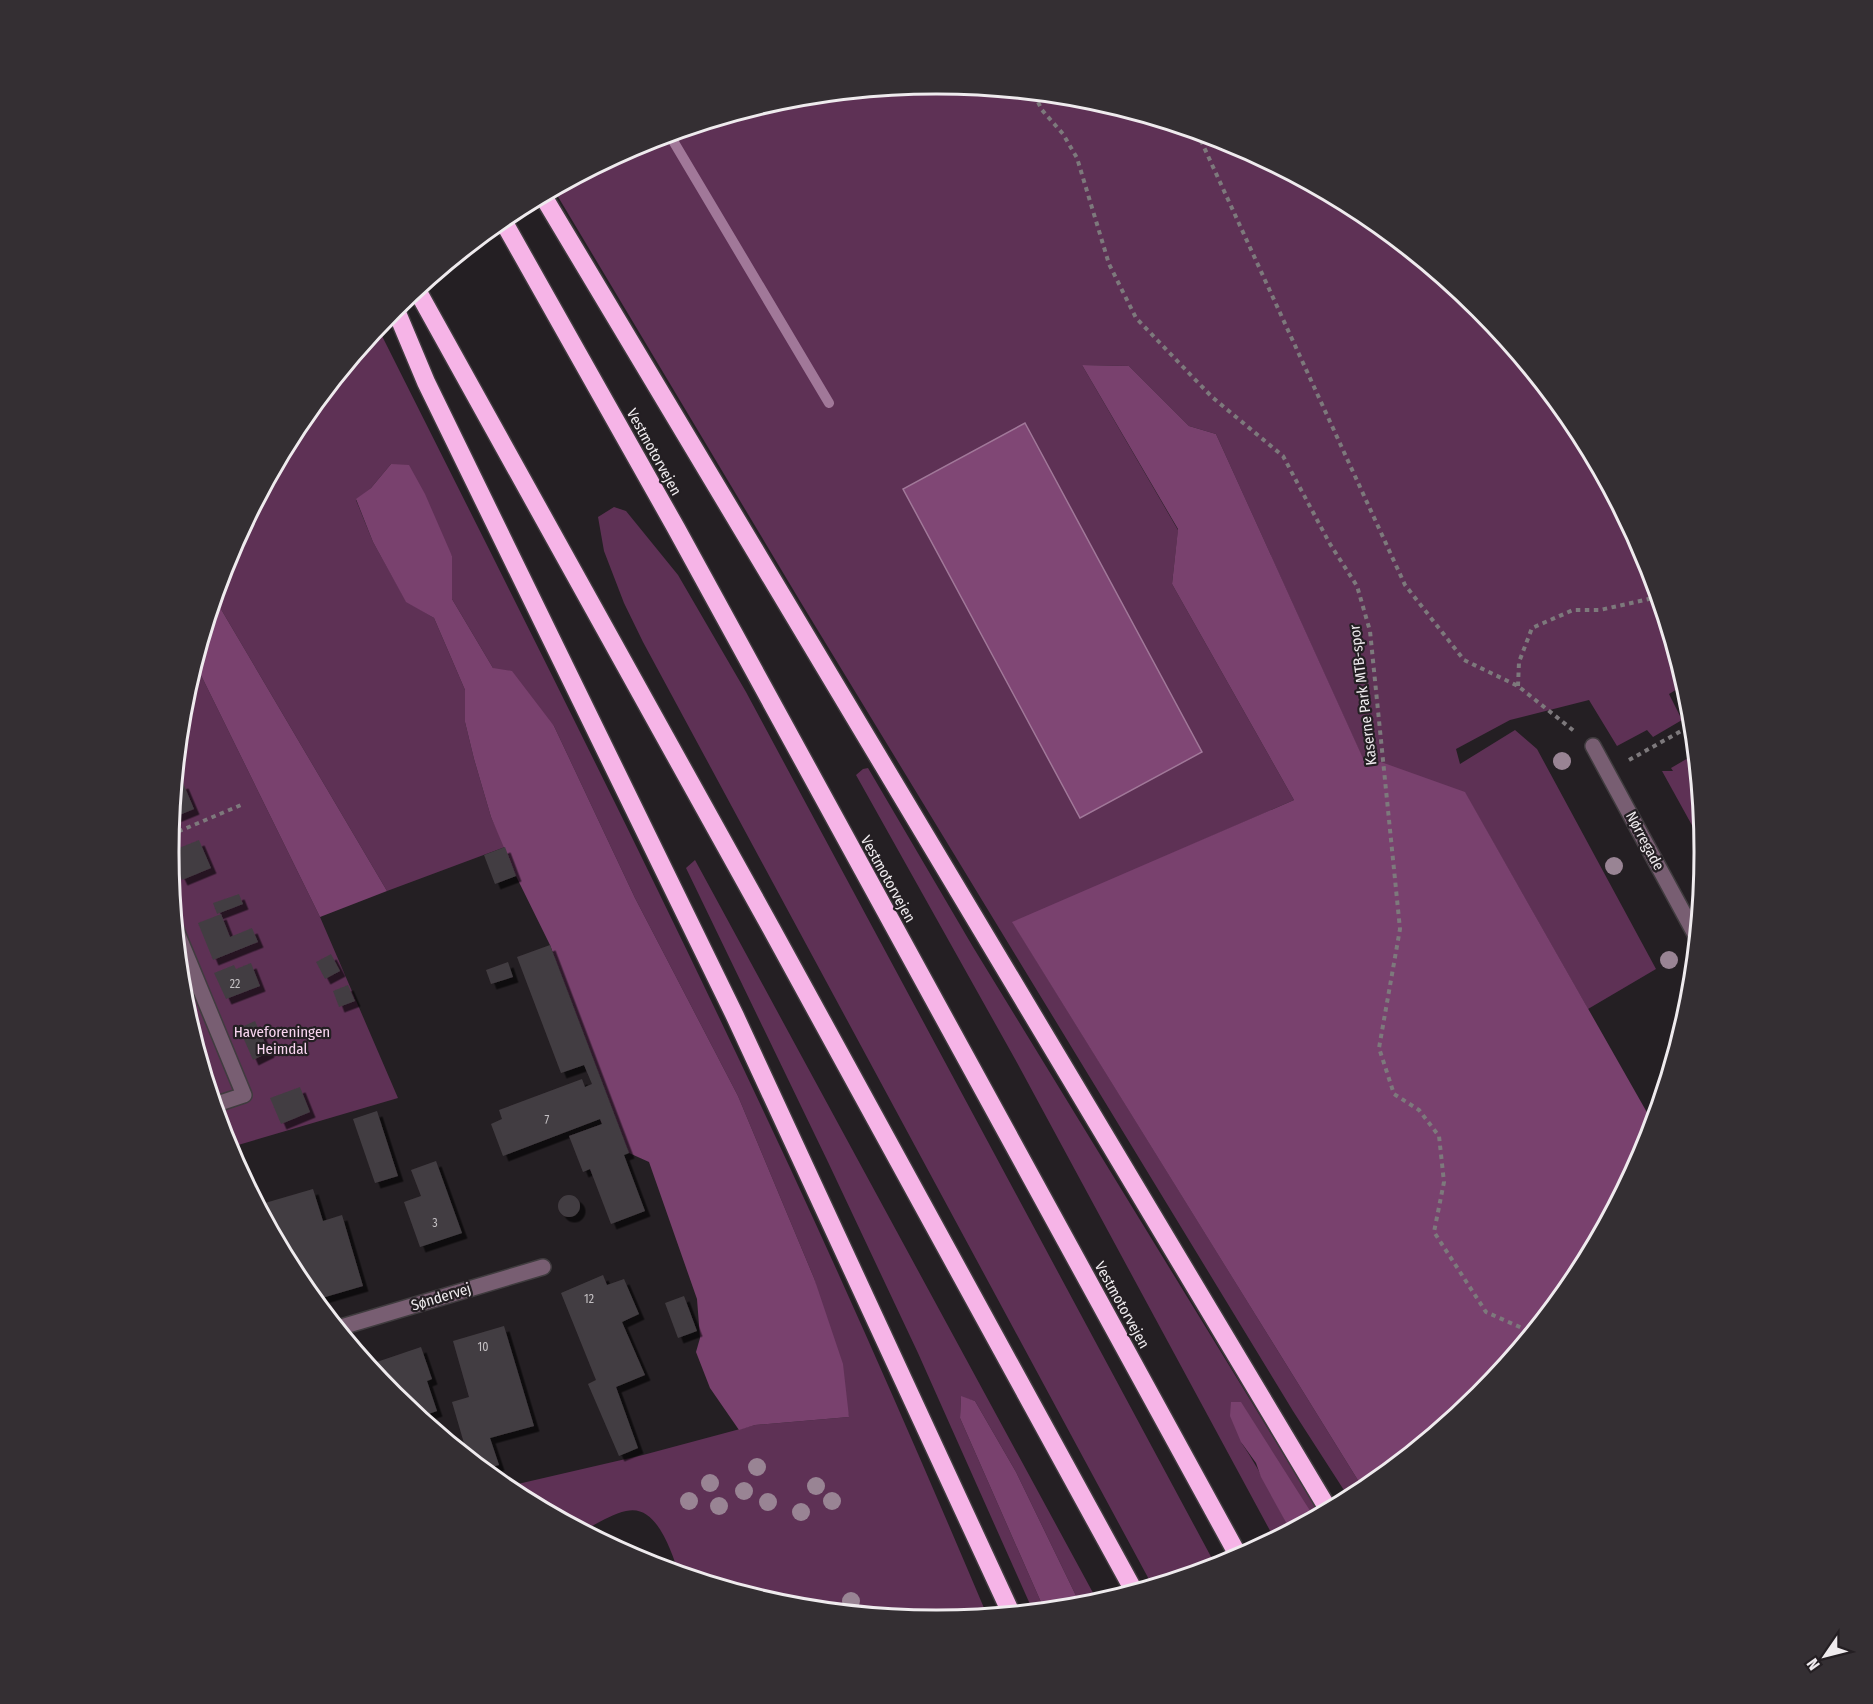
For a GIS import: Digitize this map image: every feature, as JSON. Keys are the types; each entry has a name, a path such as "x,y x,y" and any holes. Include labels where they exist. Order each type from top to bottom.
{"highway":[{"path":"547,203 1324,1502"},
{"name":"Vestmotorvejen","path":"507,228 676,528 1234,1548"},
{"path":"421,297 1130,1585"},
{"path":"399,318 426,382 740,1027 1008,1606"}],"street":[{"name":"Nørregade","path":"1593,746 1690,925"},
{"path":"185,953 244,1095 222,1102"},
{"name":"Søndervej","path":"346,1326 543,1267"}],"path":[{"name":"Kaserne Park MTB-spor","path":"1038,101 1042,110 1063,134 1077,158 1109,264 1136,318 1212,397 1283,456 1330,544 1357,586 1371,631 1400,929 1379,1048 1394,1094 1419,1110 1439,1136 1444,1182 1434,1232 1486,1312 1524,1329"},
{"path":"1202,143 1405,585 1464,660 1518,686 1593,746"},
{"path":"1518,686 1519,662 1532,628 1573,610 1600,610 1650,599"},
{"path":"1607,772 1684,730"},
{"path":"180,831 241,805"}],"green space":[{"path":"936,94 986,96 1084,109 1133,120 1180,135 1226,152 1272,173 1357,222 1436,282 1506,353 1566,431 1593,473 1616,517 1654,609 1676,690 1669,694 1682,720 1653,737 1647,730 1617,746 1589,700 1510,720 1456,749 1460,764 1515,730 1537,749 1656,969 1588,1009 1465,793 1367,768 1216,434 1189,426 1129,366 1082,365 1178,530 1172,584 1294,800 1013,923 1357,1482 1344,1490 1293,1411 800,601 558,196 647,152 693,135 740,120 838,101"},
{"path":"382,336 588,747 741,1064 866,1336 984,1608 936,1610 887,1608 789,1595 740,1584 675,1562 661,1531 646,1514 626,1511 592,1526 519,1484 643,1455 755,1425 849,1417 814,1278 738,1096 635,898 554,726 493,668 452,599 452,556 391,464 371,488 356,500 373,542 406,601 434,618 465,690 465,722 474,759 491,817 505,847 387,891 220,607 257,517 280,473 336,391"},
{"path":"614,507 626,511 678,575 746,692 1211,1557 1149,1579 643,642 624,603 604,551 598,517"},
{"name":"Haveforeningen Heimdal","path":"201,675 320,917 398,1098 238,1145 219,1095 205,1048 185,951 181,902 179,852 185,753"},
{"path":"1688,758 1693,827 1662,771 1673,771 1671,768"},
{"path":"868,768 973,947 1315,1508 1309,1511 1241,1442 1261,1474 1287,1523 1271,1532 1015,1059 856,775"},
{"path":"695,860 1093,1593 1076,1596 1016,1472 975,1401 961,1397 960,1418 1041,1602 1030,1604 918,1353 686,868"}],"shaded area":[{"path":"1082,365 1129,366 1189,426 1216,434 1367,767 1381,762 1465,792 1647,1113 1616,1187 1593,1231 1537,1313 1472,1388 1436,1422 1358,1481 1012,922 1294,800 1172,584 1178,529"},
{"path":"1025,423 1202,752 1080,818 903,489"},
{"path":"391,464 409,465 425,494 452,556 452,599 493,668 512,671 554,726 635,898 738,1096 814,1278 843,1364 849,1417 755,1425 739,1430 710,1388 696,1352 700,1338 697,1299 649,1162 629,1153 550,945 516,876 491,817 465,722 465,690 434,618 406,602 373,542 356,499 371,488"},
{"path":"220,607 387,891 320,917 201,675"},
{"path":"961,1396 975,1401 1016,1472 1076,1596 1041,1602 960,1418"},
{"path":"1231,1402 1241,1402 1310,1511 1286,1523 1261,1477 1256,1463 1241,1442 1230,1416"}],"building":[{"path":"183,783 194,809 180,815 181,802"},
{"path":"199,840 211,868 182,880 179,848"},
{"path":"505,847 516,876 495,884 484,855"},
{"path":"239,894 243,904 217,914 213,903"},
{"path":"221,914 230,937 252,928 258,942 213,960 198,923"},
{"path":"550,945 629,1153 624,1155 645,1211 611,1224 590,1169 583,1172 569,1136 602,1124 600,1119 503,1156 491,1124 502,1119 499,1110 582,1079 585,1087 592,1084 584,1065 561,1073 517,957"},
{"path":"331,954 340,971 325,979 316,962"},
{"path":"508,962 513,977 491,984 486,970"},
{"path":"251,963 260,986 226,999 214,973 234,965 236,969"},
{"path":"348,985 355,1001 339,1007 333,991"},
{"path":"255,1021 269,1052 253,1060 239,1028"},
{"path":"300,1087 310,1112 281,1124 270,1098"},
{"path":"377,1111 398,1176 375,1183 353,1119"},
{"path":"436,1161 462,1233 420,1247 404,1202 421,1196 411,1170"},
{"path":"313,1189 323,1221 342,1215 363,1286 325,1297 280,1231 265,1203"},
{"path":"569,1195 577,1198 580,1206 577,1214 569,1217 561,1214 558,1206 561,1198"},
{"path":"603,1275 607,1285 624,1279 639,1314 622,1322 645,1375 616,1387 638,1448 619,1456 588,1384 596,1380 561,1293"},
{"path":"684,1296 697,1331 678,1338 665,1303"},
{"path":"504,1326 534,1426 490,1438 499,1465 494,1466 464,1444 452,1402 469,1397 453,1341"},
{"path":"421,1347 432,1379 427,1381 437,1411 429,1414 377,1362"}],"waterway":[{"path":"674,142 829,403"}]}
